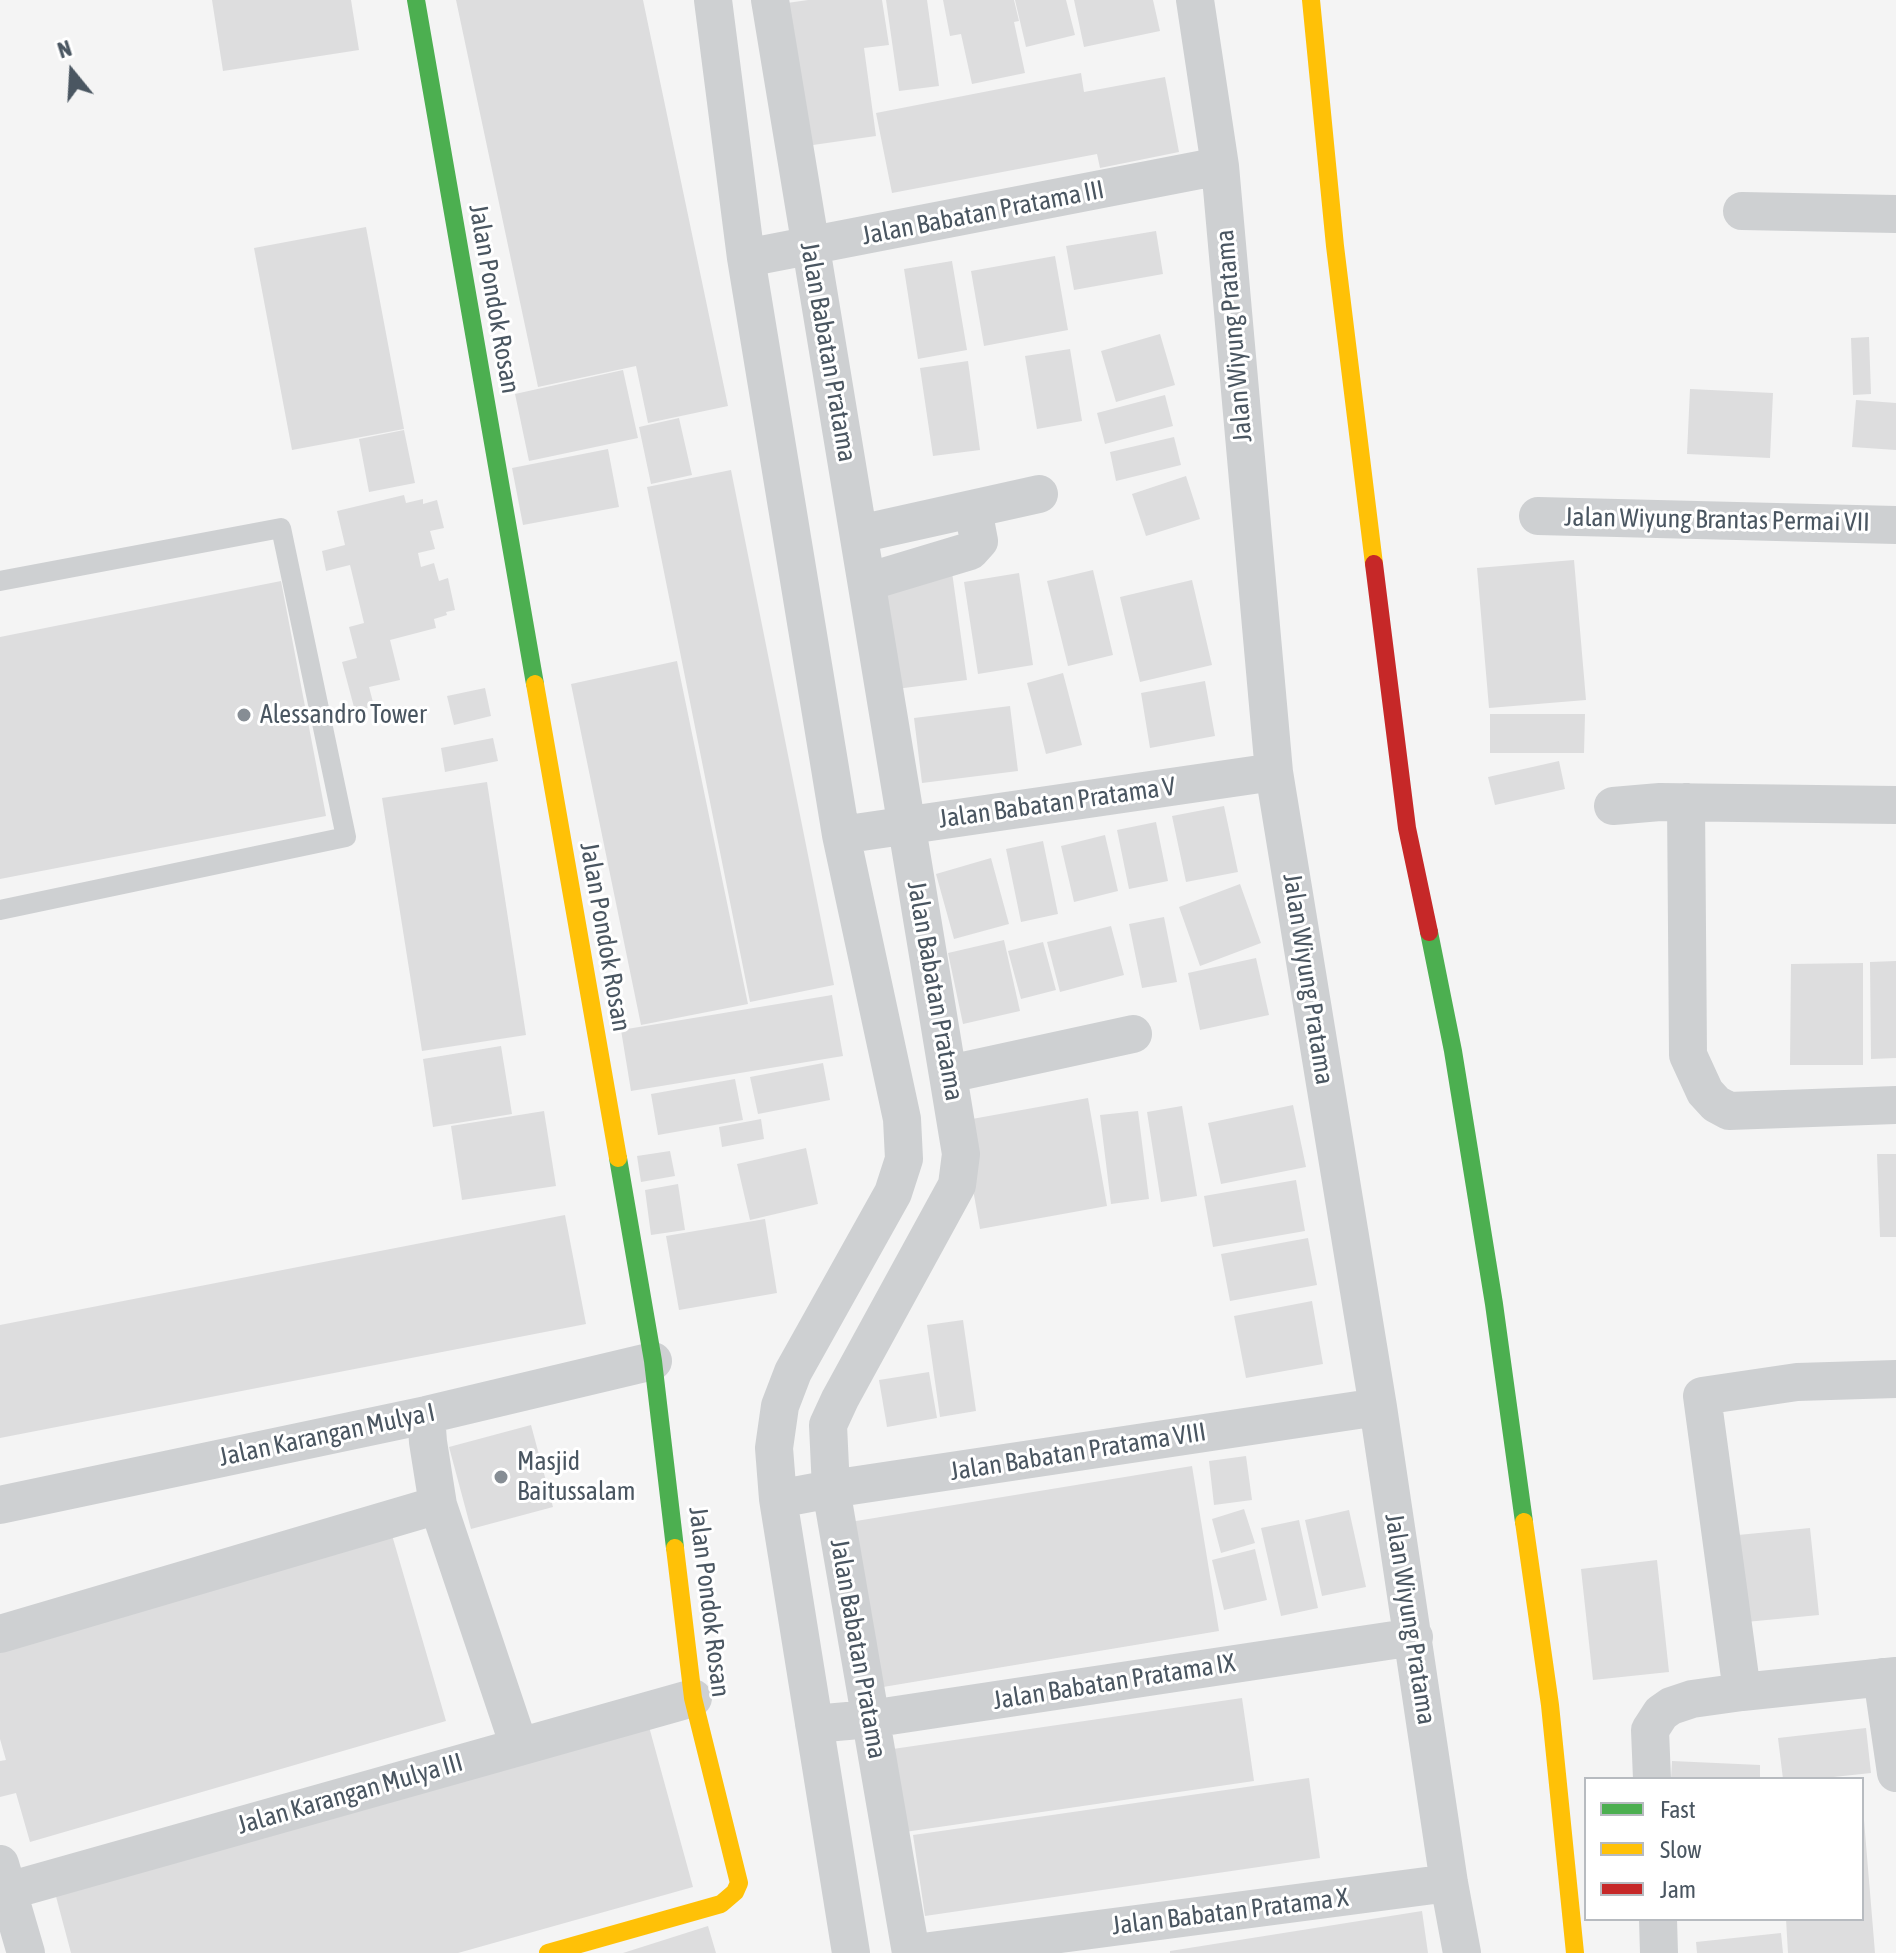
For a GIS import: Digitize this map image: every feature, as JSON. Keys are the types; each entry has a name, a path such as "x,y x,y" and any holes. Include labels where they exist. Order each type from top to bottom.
{"street":[{"name":"Jalan Pondok Rosan","path":"416,0 653,1361 693,1698 739,1883 735,1892 721,1904 548,1953"},
{"name":"Jalan Babatan Pratama","path":"713,0 746,258 841,835 902,1119 904,1159 893,1193 793,1372 780,1406 774,1448 778,1499 851,1953"},
{"name":"Jalan Babatan Pratama","path":"770,0 960,1143 960,1176 828,1425 831,1489 913,1953"},
{"name":"Jalan Wiyung Pratama","path":"1195,0 1220,166 1274,772 1378,1407 1462,1953"},
{"path":"1311,0 1335,246 1407,828 1453,1051 1494,1304 1550,1705 1575,1953"},
{"name":"Jalan Babatan Pratama III","path":"746,258 1220,166"},
{"path":"1742,211 1896,214"},
{"path":"859,534 1039,494"},
{"path":"867,582 970,551 979,541 973,509"},
{"name":"Jalan Wiyung Brantas Permai VII","path":"1538,516 1896,525"},
{"name":"Jalan Babatan Pratama V","path":"841,835 1274,772"},
{"path":"1613,806 1686,802 1896,805"},
{"path":"1686,802 1688,1055 1705,1092 1716,1104 1729,1111 1896,1105"},
{"path":"949,1074 1133,1034"},
{"name":"Jalan Karangan Mulya I","path":"0,1505 426,1415 653,1361"},
{"path":"1742,1692 1702,1396 1797,1382 1896,1379"},
{"name":"Jalan Babatan Pratama VIII","path":"778,1499 1378,1407"},
{"path":"426,1415 438,1505 519,1746"},
{"path":"0,1634 438,1505"},
{"name":"Jalan Babatan Pratama IX","path":"814,1724 870,1719 1414,1637"},
{"path":"1652,1777 1650,1730 1656,1719 1671,1706 1692,1699 1742,1692 1889,1676 1896,1773"},
{"name":"Jalan Karangan Mulya III","path":"4,1877 519,1746 693,1698"},
{"path":"4,1877 26,1953"},
{"name":"Jalan Babatan Pratama X","path":"913,1953 1449,1883"},
{"path":"1658,1921 1659,1953"}],"lane":[{"path":"0,581 281,528 346,837 0,910"}],"building":[{"path":"212,0 351,0 359,50 223,71"},
{"path":"456,0 643,0 728,406 648,423 636,366 538,387"},
{"path":"808,0 882,0 889,45 864,48 876,136 799,147 780,4"},
{"path":"886,0 927,0 939,86 899,91"},
{"path":"943,0 1014,0 1019,21 1014,22 1025,73 972,84 961,34 950,36"},
{"path":"1015,0 1066,0 1075,35 1026,47"},
{"path":"1074,0 1153,0 1160,31 1084,47"},
{"path":"1081,73 1084,92 1165,77 1179,152 1100,168 1097,154 892,193 876,113"},
{"path":"366,227 404,429 292,450 254,248"},
{"path":"1156,231 1163,274 1074,290 1066,246"},
{"path":"1055,256 1068,330 984,346 971,271"},
{"path":"952,261 967,350 918,359 904,269"},
{"path":"1160,334 1175,385 1116,402 1101,351"},
{"path":"1869,337 1871,394 1853,395 1851,338"},
{"path":"1070,349 1082,421 1037,429 1025,356"},
{"path":"968,361 980,450 933,456 920,368"},
{"path":"623,370 638,438 529,461 515,394"},
{"path":"1690,389 1773,393 1770,458 1687,454"},
{"path":"1165,395 1173,426 1105,444 1097,413"},
{"path":"1856,400 1896,403 1896,450 1852,447"},
{"path":"679,418 692,475 651,484 639,427"},
{"path":"404,430 415,483 369,492 359,439"},
{"path":"1174,437 1181,465 1116,481 1110,452"},
{"path":"608,449 619,507 523,525 512,468"},
{"path":"731,470 834,985 750,1002 647,487"},
{"path":"1186,476 1200,519 1146,536 1132,494"},
{"path":"404,495 406,503 423,499 423,504 437,500 444,528 430,531 435,549 418,553 421,567 434,563 439,581 448,578 455,610 434,619 436,628 390,640 400,680 369,687 374,706 355,711 342,662 357,658 349,627 364,623 350,565 326,571 322,551 345,545 337,511"},
{"path":"1574,560 1586,700 1489,708 1477,568"},
{"path":"1093,570 1113,655 1068,666 1047,581"},
{"path":"952,572 967,680 888,690 873,583"},
{"path":"1019,573 1033,665 978,674 964,582"},
{"path":"1192,580 1212,665 1140,682 1120,597"},
{"path":"281,581 326,816 0,879 0,637"},
{"path":"677,661 748,1004 641,1025 571,684"},
{"path":"1063,673 1082,745 1046,754 1027,683"},
{"path":"1205,681 1215,736 1150,748 1141,693"},
{"path":"485,688 491,716 454,725 447,696"},
{"path":"1010,706 1018,771 922,783 914,718"},
{"path":"1490,714 1585,714 1584,753 1490,753"},
{"path":"493,738 498,761 445,772 441,748"},
{"path":"1559,761 1565,789 1495,805 1488,777"},
{"path":"487,782 526,1035 422,1051 382,798"},
{"path":"1224,806 1238,872 1186,882 1172,816"},
{"path":"1156,822 1168,881 1129,889 1117,830"},
{"path":"1105,835 1118,891 1074,902 1061,846"},
{"path":"1043,841 1058,914 1021,922 1006,849"},
{"path":"991,858 1009,924 954,939 936,874"},
{"path":"1240,884 1261,943 1200,966 1179,907"},
{"path":"1164,917 1177,982 1142,988 1129,924"},
{"path":"1111,926 1124,975 1060,992 1047,942"},
{"path":"1004,940 1020,1011 963,1024 948,953"},
{"path":"1043,942 1056,990 1021,999 1008,951"},
{"path":"1256,958 1269,1015 1200,1030 1188,973"},
{"path":"1896,961 1896,1058 1871,1059 1870,962"},
{"path":"1863,963 1863,1065 1790,1065 1791,964"},
{"path":"832,995 843,1056 631,1091 621,1030"},
{"path":"501,1046 512,1114 433,1127 423,1059"},
{"path":"823,1063 830,1100 758,1114 750,1077"},
{"path":"735,1079 743,1120 658,1135 651,1094"},
{"path":"1088,1098 1107,1206 980,1229 961,1121"},
{"path":"1293,1105 1306,1167 1221,1184 1208,1123"},
{"path":"1182,1106 1197,1196 1161,1202 1147,1112"},
{"path":"544,1111 556,1186 462,1200 451,1126"},
{"path":"1138,1111 1149,1199 1111,1204 1100,1115"},
{"path":"761,1119 764,1139 722,1147 719,1127"},
{"path":"806,1148 818,1204 750,1220 737,1164"},
{"path":"670,1151 675,1176 641,1182 637,1156"},
{"path":"1877,1154 1896,1154 1896,1237 1880,1237"},
{"path":"1296,1180 1305,1231 1213,1247 1204,1196"},
{"path":"678,1184 685,1230 651,1235 645,1190"},
{"path":"565,1215 586,1324 0,1438 0,1325"},
{"path":"765,1219 777,1293 679,1310 666,1236"},
{"path":"1308,1238 1317,1285 1230,1301 1221,1254"},
{"path":"1312,1301 1323,1364 1246,1378 1234,1316"},
{"path":"963,1320 976,1411 940,1417 927,1325"},
{"path":"929,1372 937,1418 887,1427 879,1380"},
{"name":"Masjid Baitussalam","path":"531,1425 553,1507 471,1529 449,1447"},
{"path":"1246,1456 1252,1500 1214,1505 1209,1461"},
{"path":"1192,1466 1219,1631 877,1688 850,1522"},
{"path":"1244,1509 1255,1543 1221,1553 1212,1519"},
{"path":"1349,1510 1366,1587 1322,1596 1305,1520"},
{"path":"1299,1520 1318,1608 1281,1616 1261,1528"},
{"path":"1810,1528 1819,1615 1746,1622 1738,1535"},
{"path":"392,1535 446,1721 30,1842 16,1793 0,1797 0,1761 6,1760 0,1739 0,1648"},
{"path":"1255,1549 1267,1600 1224,1610 1212,1560"},
{"path":"1657,1560 1669,1672 1593,1680 1581,1569"},
{"path":"1242,1698 1254,1781 898,1833 886,1750"},
{"path":"648,1723 693,1887 458,1953 71,1953 54,1889"},
{"path":"1866,1728 1871,1773 1783,1777 1778,1738"},
{"path":"1672,1761 1760,1765 1760,1777 1671,1777"},
{"path":"1309,1778 1320,1858 925,1916 913,1835"},
{"path":"1864,1820 1875,1953 1788,1953 1786,1921 1864,1921"},
{"path":"1422,1911 1428,1953 1170,1953 1170,1951"},
{"path":"708,1926 716,1953 623,1953"},
{"path":"1781,1933 1783,1953 1697,1953 1696,1942"}],"traffic: fast":[{"path":"416,0 535,684"},
{"path":"1429,932 1453,1051 1494,1304 1524,1522"},
{"path":"618,1158 653,1361 675,1548"}],"traffic: slow":[{"path":"1311,0 1335,246 1374,564"},
{"path":"535,684 618,1158"},
{"path":"1524,1522 1550,1705 1575,1953"},
{"path":"548,1953 721,1904 735,1892 739,1883 693,1698 675,1548"}],"traffic: jam":[{"path":"1374,564 1407,828 1429,932"}],"place":[{"name":"Alessandro Tower","path":"244,715"},
{"name":"Masjid Baitussalam","path":"501,1477"}]}
